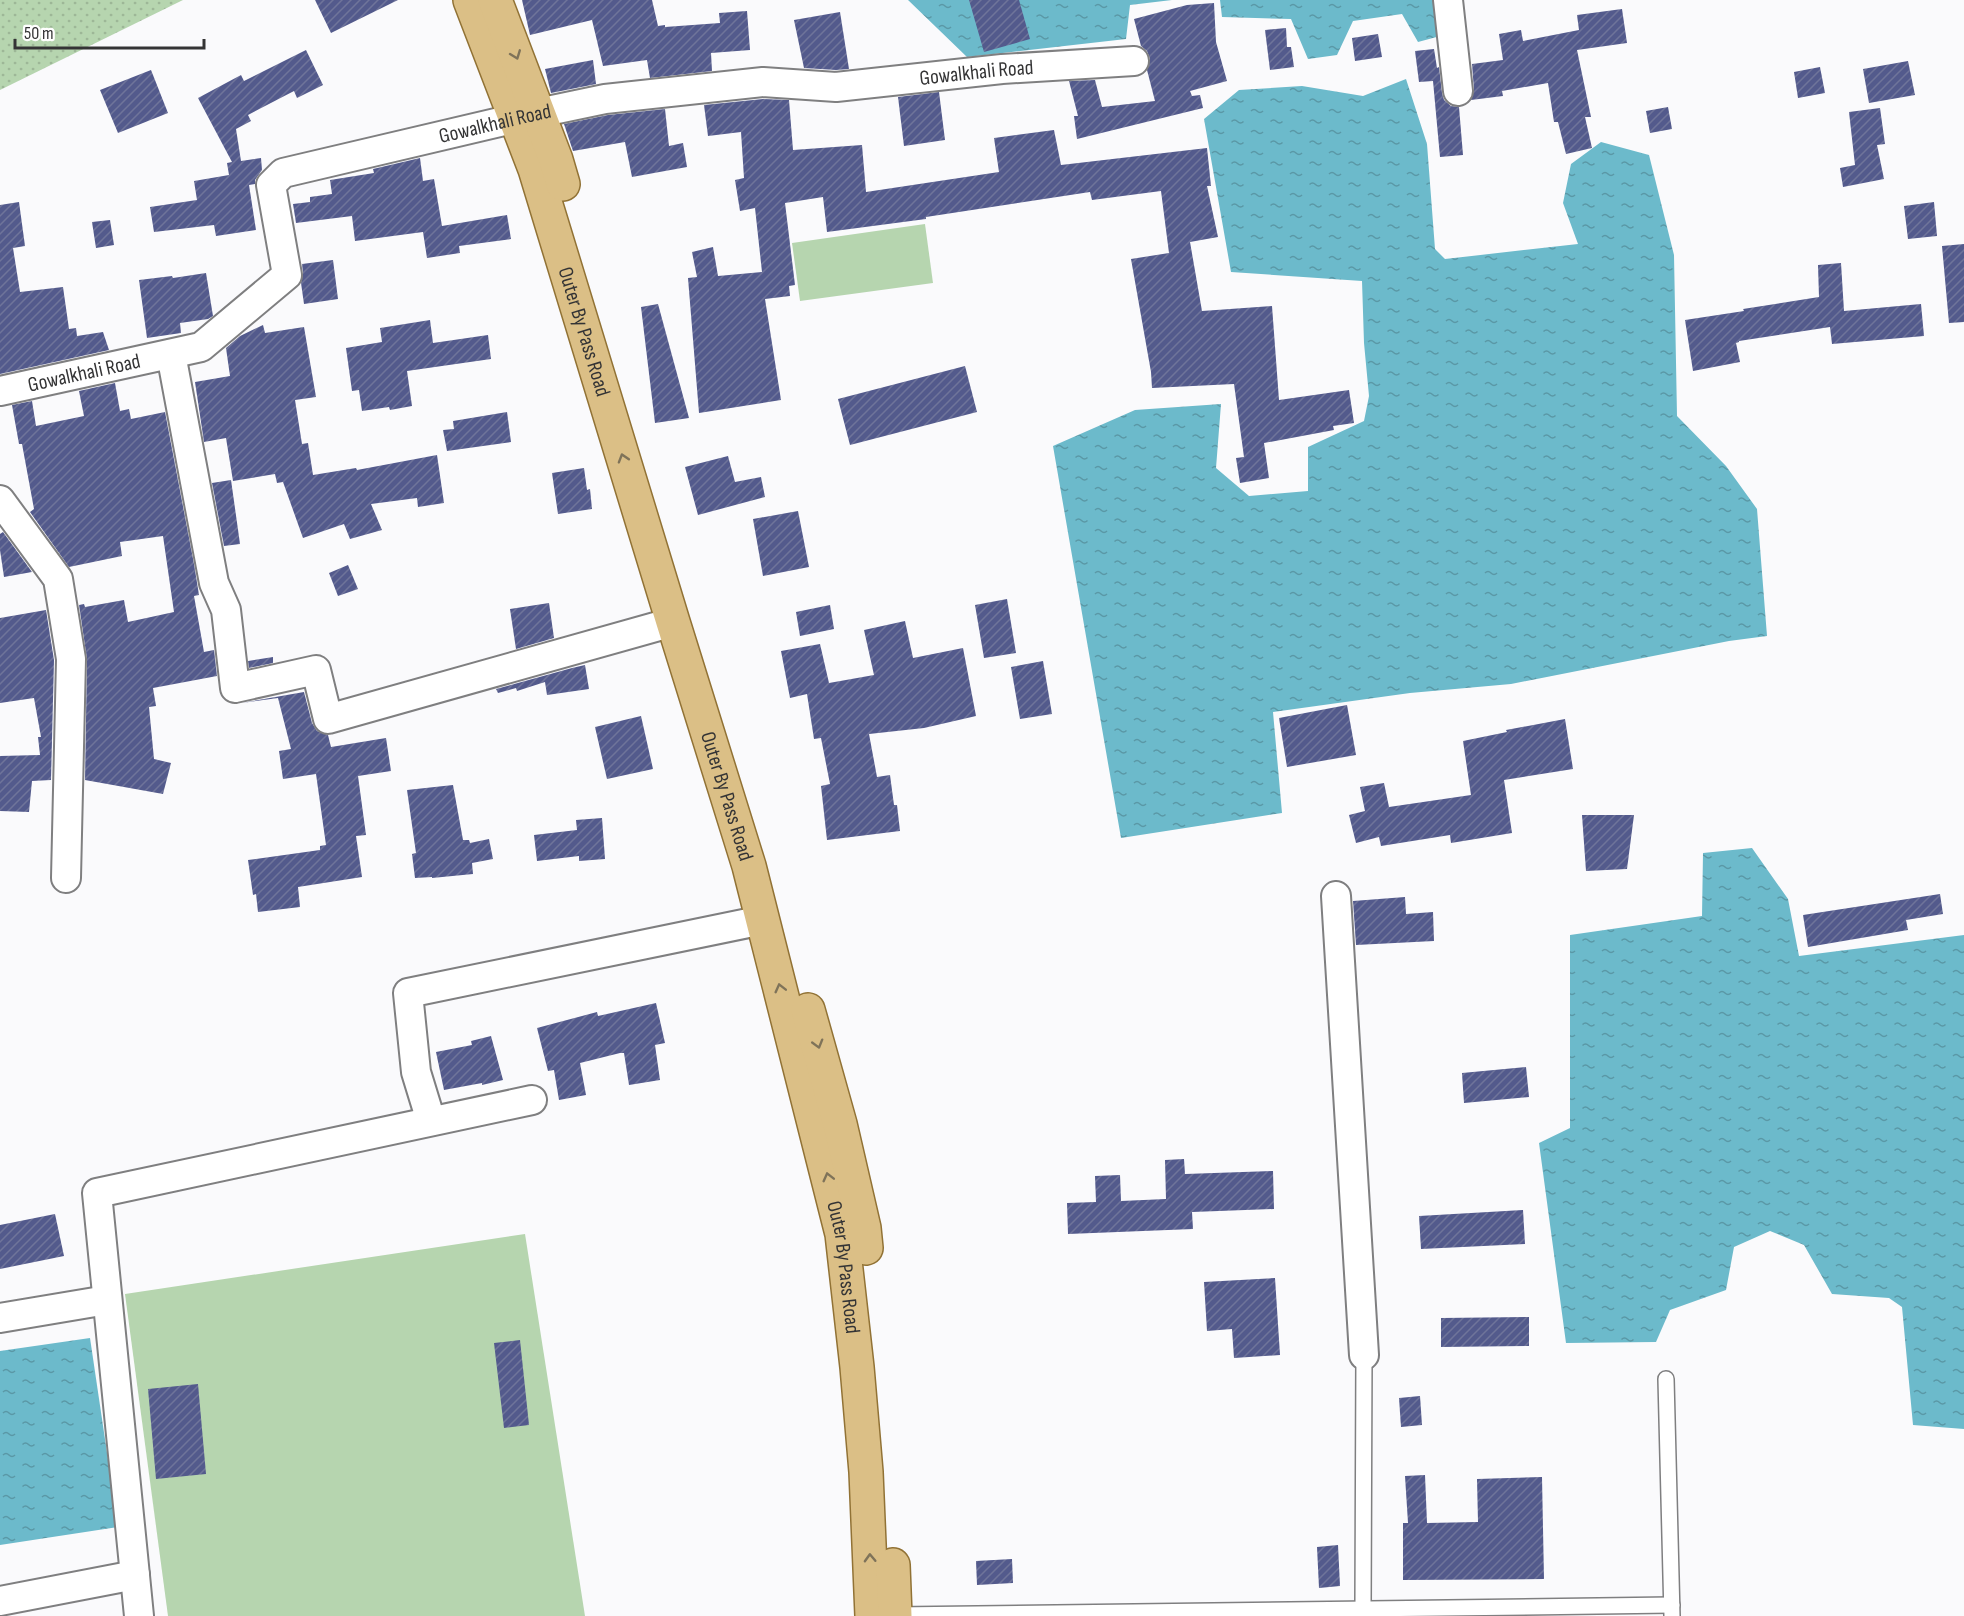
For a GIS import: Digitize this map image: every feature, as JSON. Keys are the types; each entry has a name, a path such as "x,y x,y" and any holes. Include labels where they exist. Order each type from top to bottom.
{"main road":[{"name":"Outer By Pass Road","path":"470,0 526,116 556,160 755,820 840,1124 864,1228 888,1468 895,1616"},
{"name":"Outer By Pass Road","path":"495,0 526,116 536,169 746,855 842,1234 866,1472 872,1616"}],"street":[{"path":"1448,0 1458,92"},
{"name":"Gowalkhali Road","path":"0,391 201,347 287,275 271,185 283,173 605,99 763,82 836,87 1002,69 1134,61"},
{"path":"171,354 214,584 226,610 235,688 316,670 328,719 673,622"},
{"path":"0,500 58,579 71,659 66,879"},
{"path":"1336,896 1364,1355"},
{"path":"431,1121 416,1072 408,993 763,920"},
{"path":"139,1616 97,1193 532,1100"},
{"path":"0,1318 108,1300"},
{"path":"0,1601 135,1575"}],"lane":[{"path":"1363,1610 1364,1355"},
{"path":"895,1616 1363,1610 1672,1610 1666,1379"}],"green space":[{"path":"0,0 183,0 0,90"},
{"path":"925,224 933,283 800,301 792,243"},
{"path":"525,1234 585,1616 168,1616 125,1294"}],"water":[{"path":"908,0 1172,0 1130,5 1126,39 967,57"},
{"path":"1220,0 1440,0 1444,35 1418,42 1402,14 1353,21 1337,55 1308,59 1291,19 1222,17"},
{"path":"1406,79 1427,144 1435,249 1445,259 1578,244 1563,203 1571,164 1601,142 1649,155 1674,255 1677,416 1726,466 1757,509 1767,636 1729,641 1511,684 1410,693 1273,712 1282,813 1121,838 1053,446 1135,410 1221,404 1216,468 1249,496 1308,491 1308,447 1364,421 1369,396 1362,281 1231,272 1204,119 1239,90 1302,86 1363,96"},
{"path":"1752,848 1788,899 1799,956 1964,935 1964,1429 1913,1425 1902,1307 1889,1298 1832,1294 1804,1245 1770,1231 1734,1247 1726,1290 1670,1310 1656,1342 1566,1343 1539,1143 1570,1128 1570,935 1702,916 1703,853"},
{"path":"90,1338 118,1527 0,1545 0,1351"}],"building":[{"path":"315,0 398,0 331,33"},
{"path":"522,0 652,0 658,26 665,25 665,27 720,23 719,13 747,11 750,50 711,53 712,71 650,78 647,60 603,66 592,20 530,35"},
{"path":"969,0 1019,0 1030,39 984,52"},
{"path":"1214,3 1216,42 1227,81 1190,91 1192,96 1200,95 1203,108 1077,139 1074,116 1078,116 1069,81 1095,80 1102,107 1155,101 1147,70 1150,59 1147,51 1141,46 1134,19 1187,5"},
{"path":"1622,9 1627,43 1577,50 1591,117 1585,117 1592,148 1566,154 1558,122 1554,122 1548,83 1502,91 1503,96 1471,100 1474,90 1472,64 1503,60 1499,34 1521,30 1523,41 1579,30 1577,15"},
{"path":"840,12 849,69 804,68 794,20"},
{"path":"1286,28 1287,47 1291,47 1294,67 1270,70 1265,30"},
{"path":"1378,34 1382,57 1355,61 1352,38"},
{"path":"1434,49 1444,100 1451,106 1459,107 1463,155 1440,157 1433,81 1419,82 1415,51"},
{"path":"306,50 323,85 297,98 294,91 248,115 251,121 236,129 241,161 261,158 262,170 255,184 249,185 256,230 216,236 214,225 154,232 150,207 197,200 194,181 229,175 227,163 232,162 198,98 241,75 244,81"},
{"path":"593,60 596,84 551,93 545,69"},
{"path":"1908,61 1915,95 1869,103 1863,69"},
{"path":"1820,67 1825,93 1798,98 1794,72"},
{"path":"151,70 168,113 118,133 100,90"},
{"path":"939,92 945,140 904,146 898,97"},
{"path":"763,99 789,100 793,150 862,145 866,192 999,172 994,138 1054,130 1061,165 1207,148 1211,186 1207,186 1218,237 1190,242 1202,311 1272,306 1279,400 1349,390 1354,423 1333,426 1334,430 1264,443 1269,478 1240,483 1236,458 1244,457 1234,384 1152,388 1131,259 1169,253 1161,191 1092,200 1090,192 926,217 926,219 827,232 823,197 785,203 795,285 789,286 790,296 765,299 781,400 699,413 688,278 697,277 692,252 713,247 718,276 762,272 755,208 740,211 735,180 744,178 741,132 708,136 704,105"},
{"path":"1668,107 1672,129 1650,133 1646,111"},
{"path":"1880,108 1885,144 1877,145 1884,179 1843,187 1840,168 1855,165 1849,112"},
{"path":"665,109 669,146 683,143 687,167 632,177 625,142 573,151 564,124 608,115"},
{"path":"420,158 423,181 434,179 442,226 507,215 511,239 459,246 460,253 427,258 423,232 355,241 352,216 296,223 293,204 310,202 310,197 332,194 330,180 374,173 373,169"},
{"path":"19,202 25,246 13,248 20,292 63,287 69,329 76,328 77,336 103,332 109,350 0,374 0,205"},
{"path":"1934,202 1937,236 1908,239 1904,206"},
{"path":"110,220 114,245 96,248 92,222"},
{"path":"1964,244 1964,322 1949,323 1942,246"},
{"path":"333,260 338,299 304,304 301,283 302,264"},
{"path":"1841,263 1844,311 1921,304 1924,336 1832,344 1830,327 1739,341 1736,343 1740,362 1693,371 1685,320 1819,297 1818,265"},
{"path":"206,273 213,316 208,319 180,323 181,333 147,338 139,280"},
{"path":"658,304 689,418 655,423 641,307"},
{"path":"430,320 433,343 488,335 491,359 407,371 412,406 362,411 359,390 352,391 346,348 382,342 380,328"},
{"path":"263,325 265,333 304,327 316,397 295,400 302,444 308,443 313,475 356,468 357,470 437,455 444,503 418,507 417,498 371,504 382,530 350,539 344,524 303,538 283,482 277,483 275,474 233,481 226,438 204,442 195,382 230,376 226,348 240,336"},
{"path":"965,366 977,412 850,445 838,399"},
{"path":"115,383 120,411 129,409 131,419 165,412 194,564 199,595 194,596 204,652 214,650 217,676 153,688 156,706 149,707 154,759 171,763 163,794 85,780 87,659 79,605 84,604 85,607 124,600 128,622 174,612 163,536 120,542 122,556 69,567 30,512 34,509 12,405 32,401 36,426 84,416 79,391"},
{"path":"507,412 511,442 447,451 443,430 454,429 453,421"},
{"path":"728,456 735,482 761,477 765,497 698,515 685,467"},
{"path":"584,468 587,490 590,489 592,509 558,514 552,473"},
{"path":"231,480 240,544 224,546 212,483"},
{"path":"798,511 809,567 763,576 753,519"},
{"path":"3,532 32,572 4,577 0,550 0,534"},
{"path":"348,565 358,589 338,596 329,573"},
{"path":"1007,599 1016,653 984,658 975,605"},
{"path":"549,603 554,638 516,649 510,609"},
{"path":"830,605 834,629 800,636 796,612"},
{"path":"46,610 54,660 51,780 32,781 29,812 0,811 0,756 40,755 38,737 41,737 34,698 0,703 0,618"},
{"path":"905,621 913,658 963,648 976,716 924,728 869,734 877,777 890,775 900,831 827,840 821,786 830,784 821,738 814,739 807,694 790,698 781,651 820,644 829,683 874,675 864,630"},
{"path":"273,657 273,663 249,668 248,661"},
{"path":"1043,661 1052,714 1020,719 1011,667"},
{"path":"585,665 589,689 547,695 545,682 517,691 516,688 498,693 496,689 572,668"},
{"path":"304,692 312,723 317,731 328,735 331,747 386,738 391,771 358,776 366,835 356,836 362,877 298,887 300,907 258,912 248,860 320,850 320,846 326,845 316,774 283,779 279,751 291,749 278,698 242,703"},
{"path":"1347,705 1356,755 1287,767 1279,718"},
{"path":"641,716 653,769 607,779 595,727"},
{"path":"1565,719 1573,769 1504,780 1512,833 1451,843 1450,835 1381,846 1379,837 1356,843 1349,815 1365,811 1360,787 1384,783 1389,807 1471,795 1463,741"},
{"path":"453,785 463,840 469,840 470,843 489,839 493,859 472,863 473,874 415,878 412,854 416,853 407,790"},
{"path":"1582,815 1634,815 1627,869 1586,871"},
{"path":"602,818 605,859 579,861 579,856 537,861 534,835 577,830 576,820"},
{"path":"1940,894 1943,914 1906,920 1908,930 1808,947 1803,915"},
{"path":"1405,897 1406,914 1433,912 1434,941 1356,945 1353,901"},
{"path":"656,1003 665,1043 655,1045 660,1080 629,1085 624,1053 620,1053 580,1063 586,1095 559,1100 554,1070 548,1071 537,1028 597,1012 598,1016"},
{"path":"491,1036 503,1080 444,1090 436,1052 472,1045 471,1041"},
{"path":"1526,1067 1529,1097 1464,1103 1462,1073"},
{"path":"1184,1159 1185,1174 1273,1171 1274,1209 1192,1212 1193,1229 1068,1234 1067,1203 1096,1202 1095,1176 1120,1175 1121,1201 1166,1199 1165,1160"},
{"path":"1523,1210 1525,1244 1421,1249 1419,1216"},
{"path":"55,1214 64,1256 0,1269 0,1225"},
{"path":"1275,1278 1280,1355 1234,1358 1232,1329 1207,1331 1204,1282"},
{"path":"1529,1317 1529,1346 1441,1347 1441,1318"},
{"path":"520,1340 529,1425 504,1428 494,1343"},
{"path":"198,1384 206,1474 156,1479 148,1389"},
{"path":"1420,1396 1422,1425 1401,1427 1399,1398"},
{"path":"1425,1475 1427,1523 1478,1522 1477,1479 1542,1477 1544,1579 1403,1580 1403,1523 1408,1523 1405,1476"},
{"path":"1338,1545 1340,1586 1319,1588 1317,1547"},
{"path":"1012,1559 1013,1583 977,1585 976,1561"}]}
